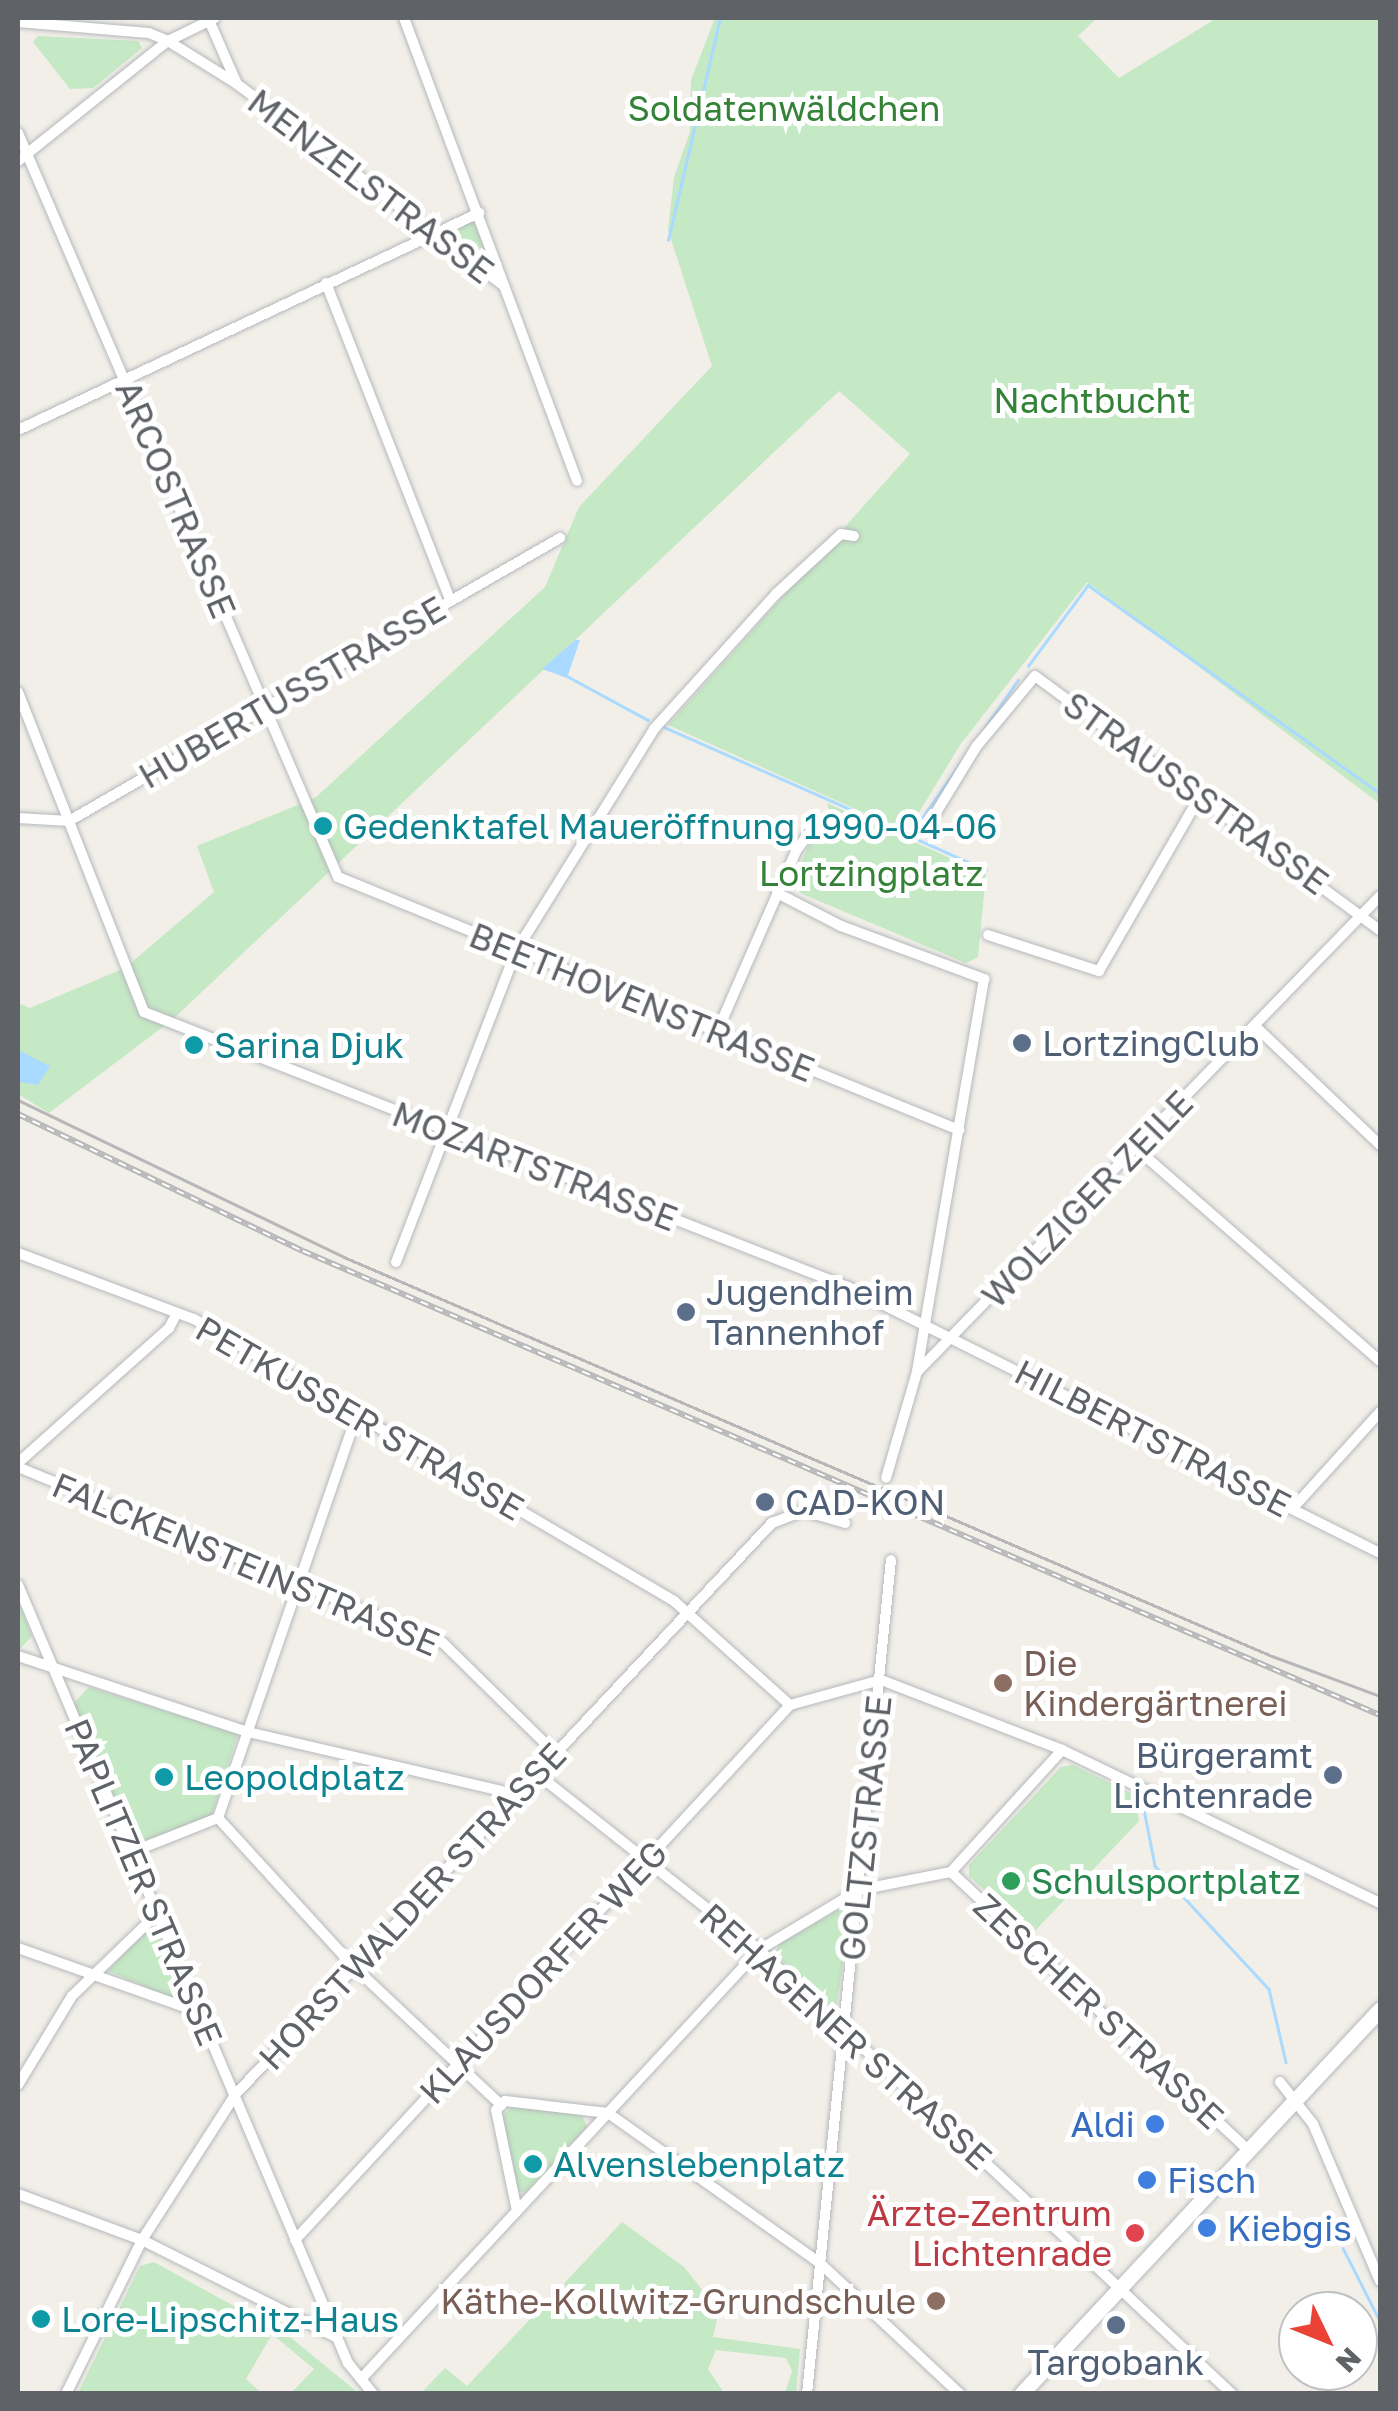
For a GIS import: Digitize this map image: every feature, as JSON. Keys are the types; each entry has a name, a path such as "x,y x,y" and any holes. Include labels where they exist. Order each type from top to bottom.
{"street":[{"path":"22,158 168,41 210,18"},
{"name":"MENZELSTRASSE","path":"210,18 237,84"},
{"path":"404,18 577,480"},
{"name":"MENZELSTRASSE","path":"18,22 149,33 168,41 237,84 504,286"},
{"name":"ARCOSTRASSE","path":"18,133 22,158 125,378 332,866"},
{"path":"18,430 479,213"},
{"path":"326,282 450,600"},
{"path":"396,1262 516,951 668,710 776,594 841,534 854,536"},
{"name":"HUBERTUSSTRASSE","path":"69,821 560,538"},
{"name":"STRAUSSSTRASSE","path":"926,829 976,747 1029,679 1041,678 1380,930"},
{"path":"18,692 69,821 18,818"},
{"path":"988,935 1099,971 1200,796"},
{"name":"MOZARTSTRASSE","path":"69,821 144,1012 848,1287 925,1324"},
{"path":"718,1032 806,832 815,825"},
{"name":"BEETHOVENSTRASSE","path":"332,866 342,880 959,1130"},
{"name":"WOLZIGER ZEILE","path":"778,894 929,962 984,979 917,1372 886,1478"},
{"name":"WOLZIGER ZEILE","path":"917,1372 1380,896"},
{"path":"1254,1026 1380,1145"},
{"path":"1136,1149 1380,1361"},
{"name":"PETKUSSER STRASSE","path":"18,1253 177,1313 357,1415 688,1612 790,1705"},
{"path":"18,1465 169,1328 177,1313"},
{"name":"HILBERTSTRASSE","path":"925,1324 1380,1553"},
{"path":"1292,1508 1380,1412"},
{"path":"132,1852 218,1818 357,1415"},
{"name":"FALCKENSTEINSTRASSE","path":"18,1465 443,1643 555,1753"},
{"name":"HORSTWALDER STRASSE","path":"66,2394 142,2240 235,2095 778,1518 804,1511 845,1523"},
{"name":"GOLTZSTRASSE","path":"807,2394 891,1560"},
{"name":"PAPLITZER STRASSE","path":"18,1585 338,2338 374,2394"},
{"path":"18,1656 248,1732 501,1791 511,1800"},
{"path":"790,1705 881,1680 1062,1750 1380,1904"},
{"name":"KLAUSDORFER WEG","path":"295,2240 790,1705"},
{"path":"362,2378 759,1950 859,1890 951,1872 1062,1750"},
{"name":"REHAGENER STRASSE","path":"536,1773 759,1950 1232,2394"},
{"path":"218,1818 354,1967 500,2105 517,2211"},
{"name":"ZESCHER STRASSE","path":"951,1872 1248,2150"},
{"path":"18,2085 90,1976 157,1914"},
{"path":"18,1948 199,2012"},
{"path":"1021,2394 1380,2009"},
{"path":"1280,2082 1313,2124 1380,2281"},
{"path":"500,2105 505,2100 608,2113 821,2264 960,2394"},
{"path":"18,2194 142,2240 338,2338"}],"green space":[{"path":"715,18 1097,18 1078,36 1119,78 1217,18 1380,18 1380,804 1087,582 960,745 918,814 900,829 668,725 910,454 839,391 172,1020 49,1113 18,1094 18,1003 30,1008 125,968 214,892 197,846 315,798 545,587 579,507 712,366 668,230 674,177 690,132 691,80"},
{"path":"38,36 138,41 142,48 93,88 70,89 33,42"},
{"path":"477,219 494,267 487,273 446,239 448,231"},
{"name":"Lortzingplatz","path":"827,803 986,874 978,957 966,963 800,893 794,879 810,842 828,836 833,822"},
{"path":"18,1601 32,1636 19,1650 18,1650"},
{"name":"Leopoldplatz","path":"89,1687 238,1734 212,1815 133,1845 73,1704"},
{"path":"1073,1765 1135,1795 1139,1821 1032,1934 969,1876 969,1865 1061,1767"},
{"path":"840,1909 850,1915 836,2011 775,1954 778,1945"},
{"path":"145,1931 158,1936 181,1985 172,1998 108,1971"},
{"path":"513,2106 582,2115 587,2127 525,2193 516,2191 502,2116"},
{"path":"622,2222 684,2267 719,2311 713,2337 800,2349 796,2393 785,2393 792,2371 786,2358 716,2350 708,2369 724,2393 421,2393 445,2368 467,2386"},
{"path":"154,2262 290,2337 356,2391 291,2393 314,2369 272,2334 246,2379 261,2393 78,2393 140,2266"}],"water":[{"path":"575,640 580,640 567,678 542,669"},
{"path":"18,1050 50,1066 38,1085 18,1082"}],"waterway":[{"path":"668,240 720,18"},
{"path":"1028,666 1088,585 1380,793"},
{"path":"567,676 648,720"},
{"path":"922,818 1018,680"},
{"path":"664,727 904,833"},
{"path":"912,837 986,870"},
{"path":"1142,1799 1155,1866 1269,1989 1286,2062"},
{"path":"1343,2248 1380,2321"}],"tram line":[{"path":"18,1100 344,1257 1272,1656 1380,1696"}],"railway":[{"path":"18,1114 303,1251 1380,1715"}],"place":[{"name":"Gedenktafel Maueröffnung 1990-04-06","path":"323,826"},
{"name":"LortzingClub","path":"1022,1043"},
{"name":"Sarina Djuk","path":"194,1045"},
{"name":"Jugendheim Tannenhof","path":"686,1312"},
{"name":"CAD-KON","path":"765,1502"},
{"name":"Die Kindergärtnerei","path":"1003,1683"},
{"name":"Bürgeramt Lichtenrade","path":"1333,1775"},
{"name":"Leopoldplatz","path":"164,1777"},
{"name":"Schulsportplatz","path":"1011,1881"},
{"name":"Aldi","path":"1155,2124"},
{"name":"Alvenslebenplatz","path":"533,2164"},
{"name":"Fisch","path":"1147,2180"},
{"name":"Kiebgis","path":"1207,2228"},
{"name":"Ärzte-Zentrum Lichtenrade","path":"1135,2233"},
{"name":"Käthe-Kollwitz-Grundschule","path":"936,2301"},
{"name":"Lore-Lipschitz-Haus","path":"41,2319"},
{"name":"Targobank","path":"1116,2325"}],"park label":[{"name":"Soldatenwäldchen","path":"784,108"},
{"name":"Nachtbucht","path":"1092,400"}]}
